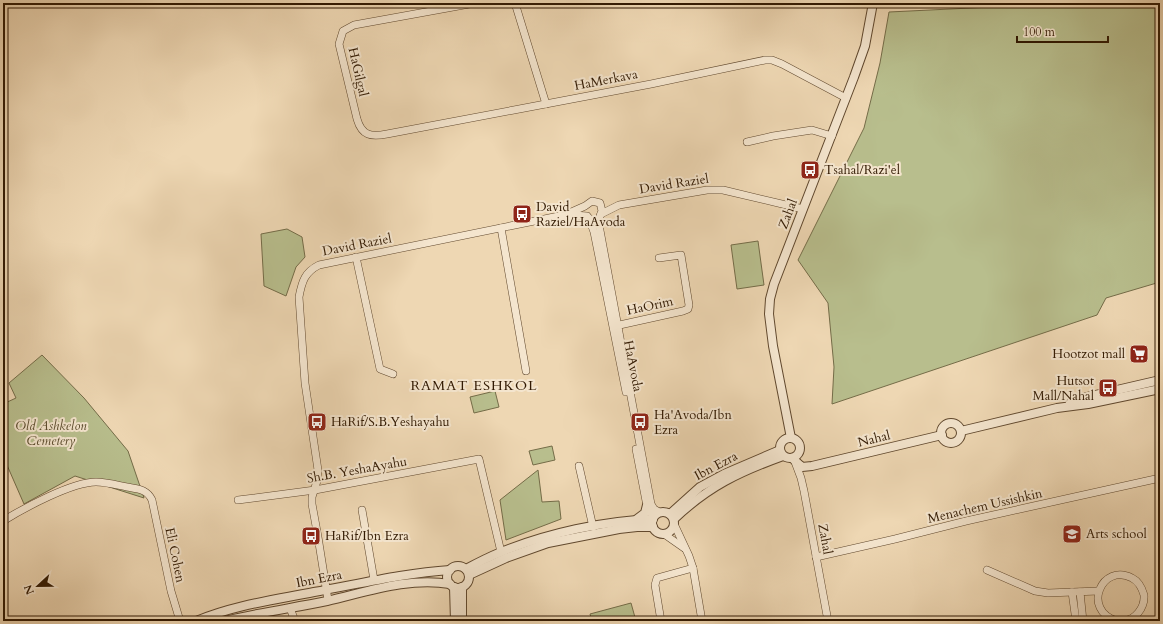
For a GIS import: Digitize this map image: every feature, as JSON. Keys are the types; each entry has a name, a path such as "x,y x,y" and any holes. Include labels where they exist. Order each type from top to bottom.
{"street":[{"name":"HaGilgal","path":"364,132 359,126 357,119 339,44 343,31 354,25 475,3"},
{"path":"515,3 546,104"},
{"name":"Zahal","path":"791,438 773,346 769,314 770,299 774,284 832,136 865,46 873,3"},
{"name":"HaMerkava","path":"364,132 370,135 383,135 766,60 772,60 782,64 846,98"},
{"path":"747,142 812,130 832,136"},
{"name":"David Raziel","path":"600,204 620,205 707,190 724,190 803,209"},
{"path":"592,201 600,204 602,208 601,215 595,218 588,217 585,211 585,206 592,201"},
{"name":"David Raziel","path":"601,215 620,205"},
{"name":"David Raziel","path":"559,216 585,206"},
{"name":"David Raziel","path":"315,490 318,481 318,470 305,383 299,296 305,277 311,269 319,264 559,216 574,215 588,217"},
{"name":"HaAvoda","path":"601,215 599,225 615,326 647,505 655,519"},
{"name":"HaAvoda","path":"588,217 594,232 615,326 655,519"},
{"path":"501,228 526,371"},
{"name":"HaOrim","path":"615,326 688,309 689,305 681,255 659,258"},
{"path":"356,257 380,369 393,374"},
{"path":"1056,408 1078,399 1159,380 1160,400"},
{"path":"961,431 1056,408 1088,404 1159,390"},
{"path":"950,424 956,424 961,431 961,437 954,443 947,443 942,435 944,426 950,424"},
{"name":"Nahal","path":"795,458 812,466 942,435"},
{"path":"791,438 798,443 800,448 795,458 782,453 783,442 791,438"},
{"name":"Ibn Ezra","path":"673,519 706,491 751,467 782,453"},
{"name":"Zahal","path":"795,458 802,478 828,621"},
{"name":"Sh.B. YeshaAyahu","path":"238,500 315,490 479,459 501,552"},
{"path":"579,466 593,527"},
{"name":"Menachem Ussishkin","path":"816,557 966,521 1160,478"},
{"name":"Eli Cohen","path":"3,521 32,505 77,485 95,482 110,483 142,490 149,494 155,514 170,591 180,621"},
{"path":"315,490 312,497 312,504 325,590 328,600"},
{"path":"632,520 642,516 645,513 647,505"},
{"path":"362,510 374,580"},
{"path":"467,572 548,543 619,529 637,527 666,512 673,519 693,568 702,621"},
{"path":"655,519 658,533 664,534 671,532 673,519"},
{"path":"467,572 501,552 546,536 632,520 655,519"},
{"path":"664,534 685,549"},
{"path":"462,621 456,586 448,577 450,570 457,566 467,572"},
{"path":"661,621 655,585 657,578 693,568"},
{"name":"Ibn Ezra","path":"196,621 214,613 252,603 374,580 450,570"},
{"path":"987,570 1035,591 1048,593 1098,592"},
{"path":"456,586 468,581 467,572"},
{"path":"1117,621 1110,619 1104,614 1099,608 1097,600 1098,592 1106,579 1120,574 1134,579 1143,591 1144,598 1140,612 1134,618 1123,621"},
{"name":"Ibn Ezra","path":"224,621 384,587 416,582 436,582 456,586"},
{"path":"455,621 456,586"},
{"path":"1076,592 1076,621"},
{"path":"1076,592 1083,621"},
{"path":"290,608 295,621"}],"green space":[{"path":"1013,3 1160,3 1160,282 1106,298 1097,315 832,404 834,367 828,303 798,260 864,128 880,63 889,12 1012,6"},
{"path":"287,229 302,237 305,257 296,267 286,296 264,286 261,234"},
{"path":"758,241 764,285 737,289 731,245"},
{"name":"Old Ashkelon Cemetery","path":"42,355 84,398 128,451 144,498 75,476 24,504 3,456 3,404 16,398 9,383"},
{"path":"495,391 499,407 474,413 470,397"},
{"path":"552,446 555,460 533,465 529,451"},
{"path":"538,470 542,502 559,501 561,519 506,540 500,500"},
{"path":"631,603 636,621 592,621 590,614"}],"place":[{"name":"Tsahal/Razi'el","path":"810,170"},
{"name":"David Raziel/HaAvoda","path":"522,214"},
{"name":"Hootzot mall","path":"1139,354"},
{"name":"Hutsot Mall/Nahal","path":"1108,388"},
{"name":"HaRif/S.B.Yeshayahu","path":"317,422"},
{"name":"Ha'Avoda/Ibn Ezra","path":"640,422"},
{"name":"Arts school","path":"1072,534"},
{"name":"HaRif/Ibn Ezra","path":"311,536"}],"district":[{"name":"RAMAT ESHKOL","path":"474,385"}]}
